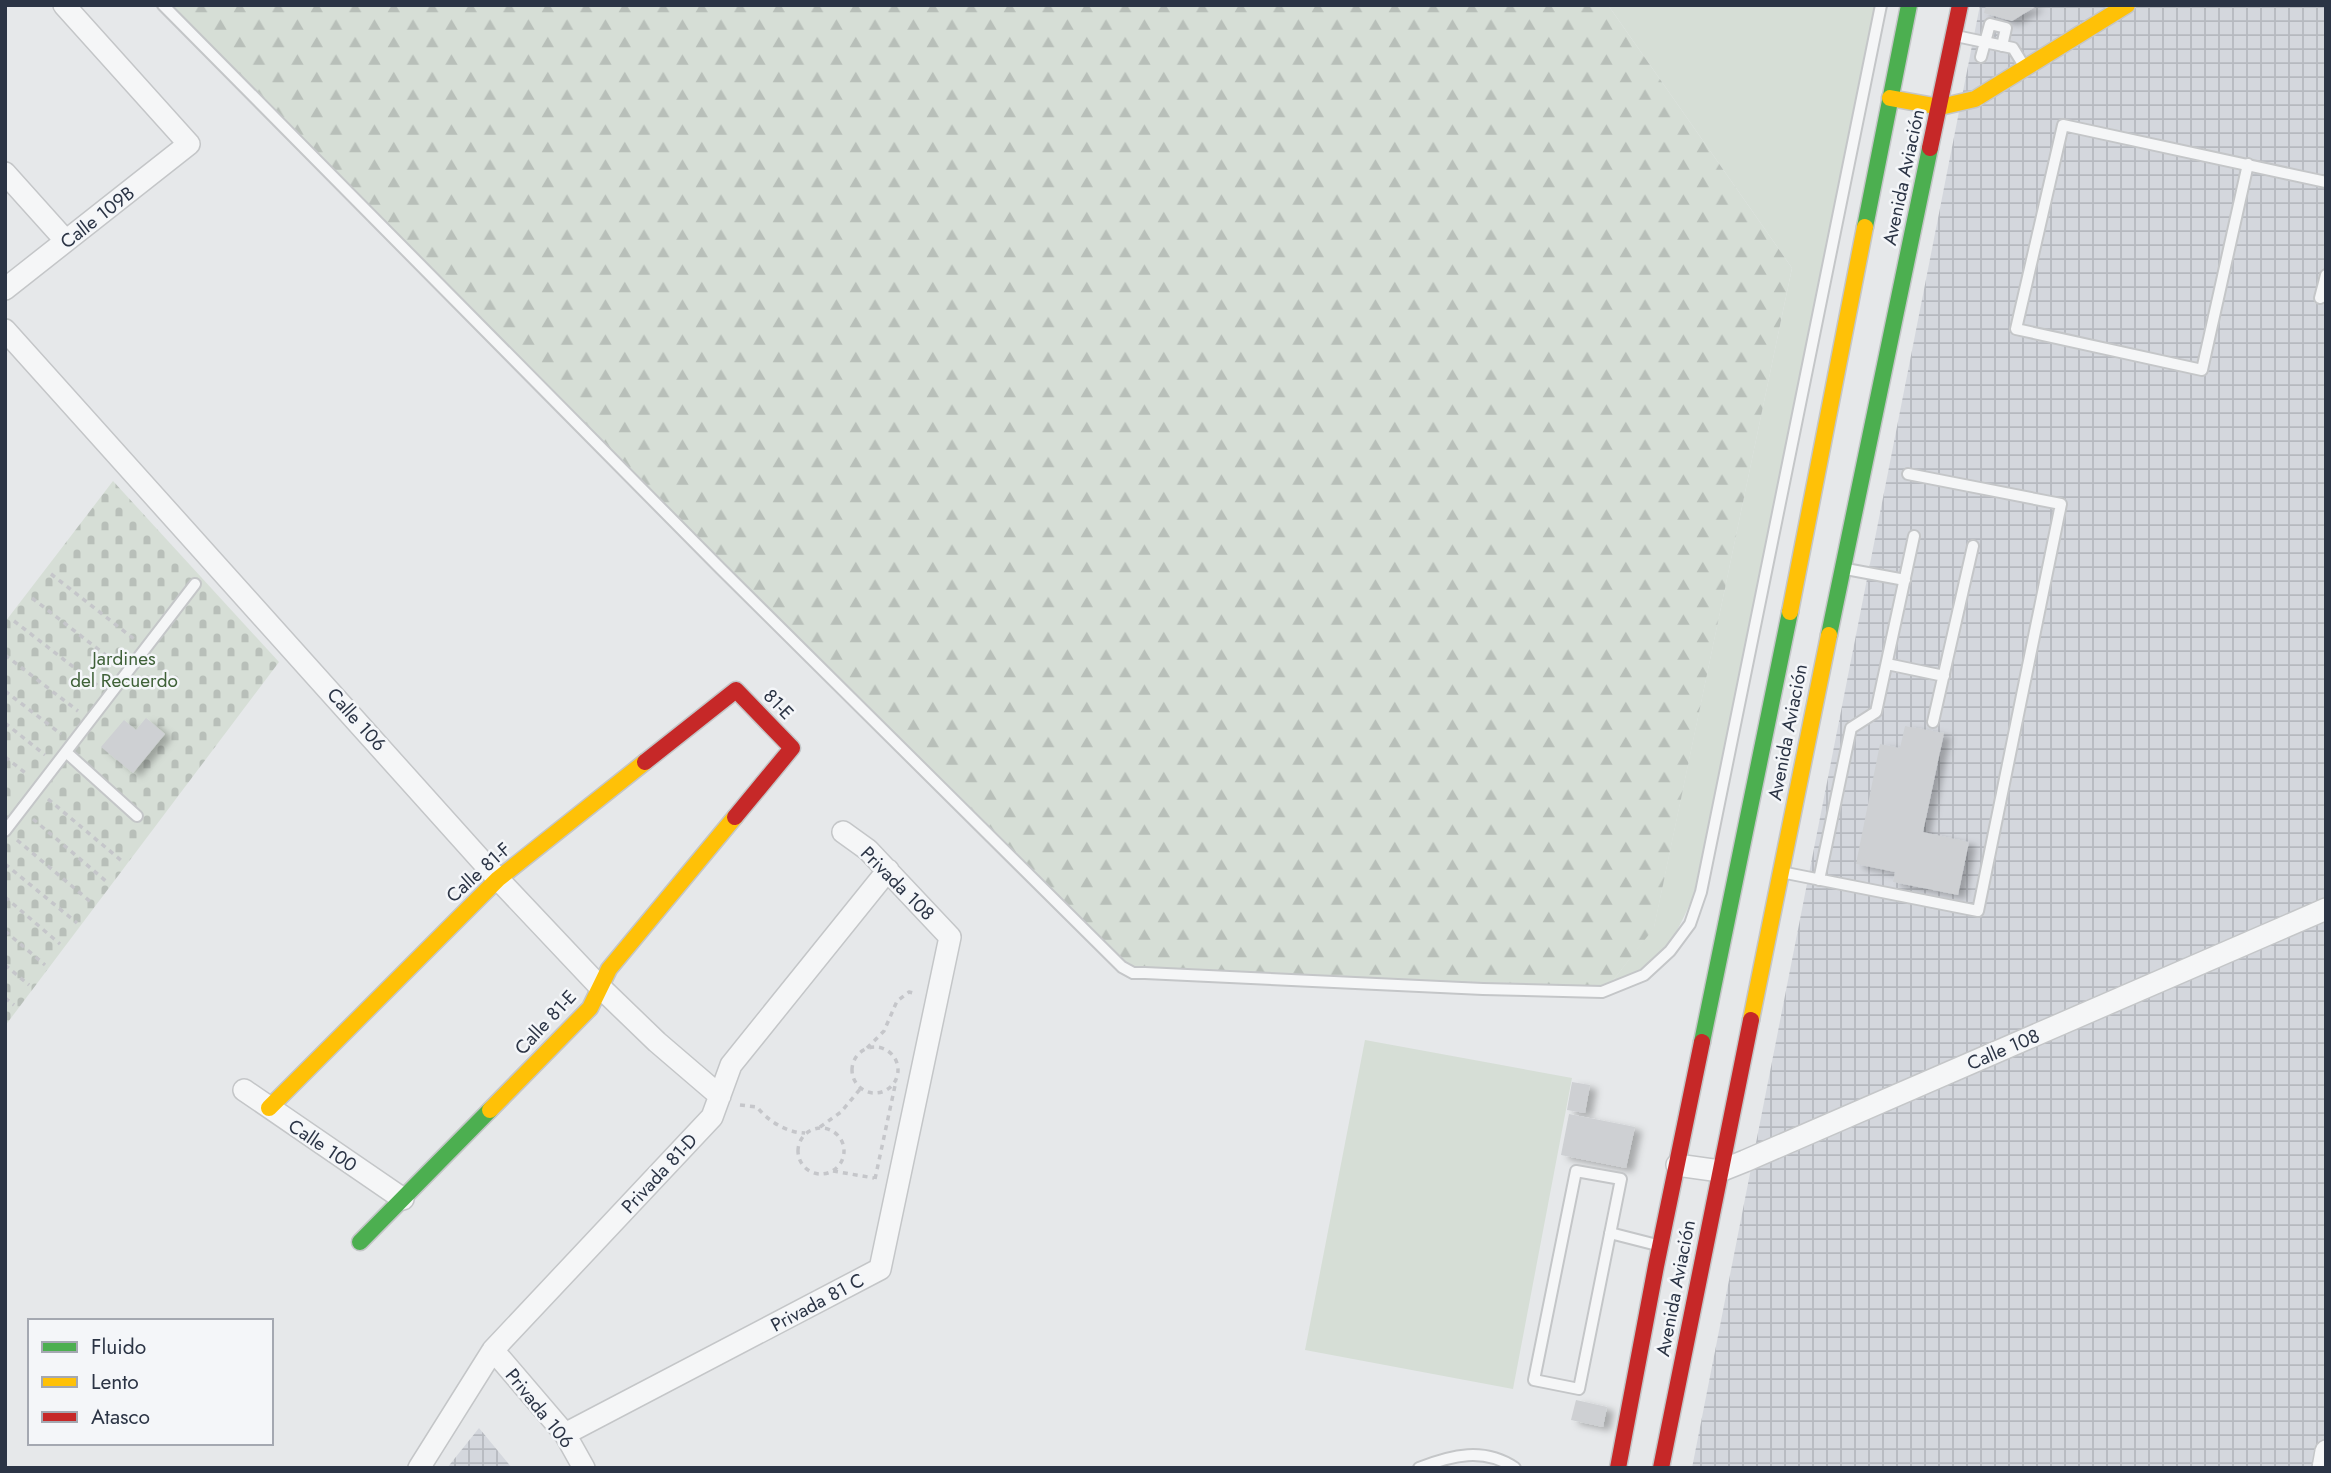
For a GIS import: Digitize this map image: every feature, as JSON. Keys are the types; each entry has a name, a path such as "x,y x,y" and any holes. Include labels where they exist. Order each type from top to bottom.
{"main road":[{"name":"Avenida Aviación","path":"1618,1468 1660,1245 1786,631 1909,5"},
{"name":"Avenida Aviación","path":"1661,1468 1842,568 1960,5"},
{"path":"1890,98 1940,107 1975,99 2127,5"},
{"name":"Calle 81-F","path":"269,1108 498,879 736,690"},
{"name":"81-E","path":"736,690 792,748"},
{"name":"Calle 81-E","path":"360,1242 590,1008 616,961 792,748"}],"street":[{"name":"Calle 109B","path":"5,289 189,144 64,5"},
{"path":"5,173 66,241"},
{"name":"Calle 106","path":"5,330 498,879 600,987 657,1042 720,1096"},
{"name":"Privada 108","path":"843,832 868,850 950,937"},
{"name":"Privada 81-D","path":"419,1468 493,1350 712,1117 731,1065 888,870"},
{"name":"Calle 108","path":"1676,1166 1720,1171 2326,909"},
{"name":"Privada 81 C","path":"565,1434 880,1269 950,937"},
{"name":"Calle 100","path":"244,1090 403,1199"},
{"name":"Privada 106","path":"493,1350 565,1434 584,1468"},
{"path":"2323,1468 2326,1451"}],"lane":[{"path":"163,5 710,558 1122,967 1133,973 1602,992 1644,975 1670,951 1690,924 1701,892 1881,5"},
{"path":"1982,57 1990,24 2006,28 2002,46"},
{"path":"1954,36 2013,48 2025,68"},
{"path":"2248,164 2202,370 2017,329 2063,125 2248,164 2326,182"},
{"path":"2326,275 2320,298 2326,295"},
{"path":"1780,872 1978,911 2061,504 1908,474"},
{"path":"1819,880 1851,728 1877,712 1914,536"},
{"path":"1933,722 1973,546"},
{"path":"1842,568 1905,580"},
{"path":"5,831 195,584"},
{"path":"1887,664 1944,676"},
{"path":"66,752 137,816"},
{"path":"1576,1171 1621,1179 1610,1233 1579,1389 1534,1380 1576,1171"},
{"path":"1610,1233 1660,1245"},
{"path":"1419,1468 1443,1458 1468,1454 1502,1459 1515,1468"}],"path":[{"path":"51,574 134,639"},
{"path":"32,598 116,663"},
{"path":"14,621 98,686"},
{"path":"5,655 78,711"},
{"path":"5,691 61,734"},
{"path":"5,723 45,755"},
{"path":"5,757 29,775"},
{"path":"48,799 123,862"},
{"path":"33,819 107,882"},
{"path":"16,840 92,903"},
{"path":"5,864 77,923"},
{"path":"5,897 61,944"},
{"path":"5,931 45,965"},
{"path":"5,965 29,985"},
{"path":"867,1048 884,1031 897,1001 909,992 926,996"},
{"path":"5,998 14,1005"},
{"path":"875,1179 896,1079 898,1064 889,1051 874,1046 860,1052 852,1065 854,1080 872,1093 886,1090 896,1079"},
{"path":"740,1105 757,1107 778,1125 805,1133 820,1128 841,1112 862,1088"},
{"path":"805,1133 798,1146 800,1161 810,1172 825,1174 832,1171 842,1160 844,1145 835,1132 820,1128"},
{"path":"832,1171 886,1181"}],"shaded area":[{"path":"1980,5 2326,5 2326,1468 1692,1468"},
{"path":"479,1428 512,1468 447,1468"}],"green space":[{"path":"169,5 1608,5 1792,268 1654,928 1611,983 1601,989 1133,970 1112,957"},
{"path":"1608,5 1876,5 1694,894 1680,925 1664,949 1643,968 1613,984 1611,983 1654,927 1792,268"},
{"name":"Jardines del Recuerdo","path":"113,481 279,662 5,1026 5,622"},
{"path":"1365,1040 1572,1078 1513,1389 1305,1350"}],"building":[{"path":"1986,5 2038,5 2012,21 1984,13"},
{"path":"146,718 165,734 133,773 101,747 124,720 136,730"},
{"path":"1905,726 1944,733 1923,832 1969,842 1958,895 1893,882 1895,872 1856,864 1880,744 1900,748"},
{"path":"1572,1082 1590,1085 1585,1113 1567,1110"},
{"path":"1569,1114 1635,1127 1626,1168 1561,1155"},
{"path":"1576,1400 1607,1407 1603,1427 1571,1420"}],"traffic: fast":[{"path":"1865,227 1909,5"},
{"path":"1829,635 1930,148"},
{"path":"1702,1042 1790,612"},
{"path":"360,1242 490,1110"}],"traffic: slow":[{"path":"1890,98 1940,107 1975,99 2127,5"},
{"path":"1790,612 1865,227"},
{"path":"1751,1020 1829,635"},
{"path":"269,1108 498,879 645,762"},
{"path":"490,1110 590,1008 609,969 735,817"}],"traffic: jam":[{"path":"1930,148 1960,5"},
{"path":"645,762 736,690 792,748 735,817"},
{"path":"1661,1468 1751,1020"},
{"path":"1618,1468 1702,1042"}]}
